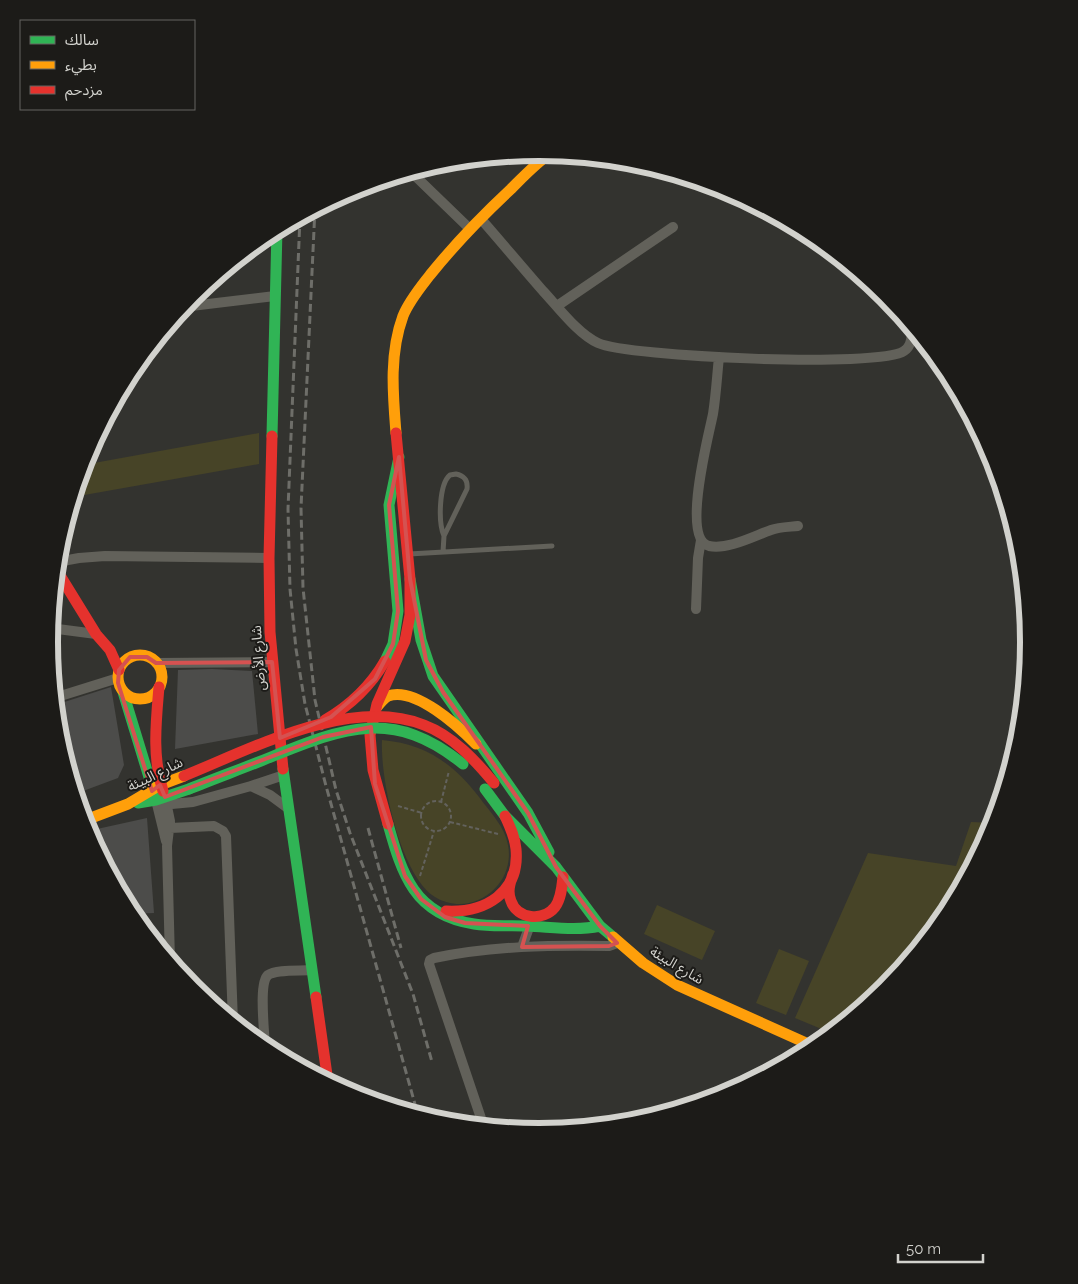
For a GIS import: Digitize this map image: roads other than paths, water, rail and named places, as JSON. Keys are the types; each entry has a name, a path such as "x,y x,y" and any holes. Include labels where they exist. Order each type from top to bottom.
{"main road":[{"path":"540,160 470,228 442,260 414,297 403,317 393,364 392,388 408,554 411,606 408,631 402,650 376,707 370,744 375,784 405,876 415,892 444,917 465,923 531,922 580,929 600,926"},
{"name":"شارع الأرض","path":"277,238 269,558 272,662 284,775 327,1074"},
{"path":"313,726 343,709 367,689 385,661 393,644 398,611 389,505 399,457"},
{"path":"62,579 96,634 110,650 118,674 120,688 160,797"},
{"path":"410,579 421,641 433,676 528,813 553,862"},
{"path":"110,650 147,657 156,663 161,670 162,679 154,694 147,698 138,699 130,697 123,692"},
{"path":"118,674 125,660 136,656"},
{"path":"159,687 155,754 160,797"},
{"path":"376,707 388,696 396,695 415,699 437,711 451,722 471,739 497,768"},
{"name":"شارع البيئة","path":"160,797 184,776 313,726 340,720 384,716 405,719 424,725 446,737 470,755 490,786 505,816 553,862"},
{"name":"شارع البيئة","path":"91,818 128,804 189,789 324,737 365,728 383,727 401,730 420,736 449,752 475,776 490,786 553,862 600,926 643,963 677,984 776,1031 806,1043"},
{"path":"505,816 516,847 517,856 509,892 510,900 514,907 531,922"},
{"path":"428,904 446,911 456,912 474,911 483,908 498,897 513,874"},
{"path":"531,922 551,912 556,906 563,876"}],"street":[{"path":"416,177 470,228"},
{"path":"481,219 557,306 589,337 601,344 634,350 719,357 843,360 888,356 906,350 911,337"},
{"path":"557,306 673,227"},
{"path":"197,305 275,296"},
{"path":"696,609 698,558 701,540 698,519 698,488 713,413 719,357"},
{"path":"701,540 710,546 725,545 747,540 772,529 798,526"},
{"path":"65,561 105,556 269,558"},
{"path":"58,629 96,634"},
{"path":"156,663 272,662"},
{"path":"61,695 118,674"},
{"path":"160,797 193,802 284,775"},
{"path":"251,786 270,795 289,809"},
{"path":"160,797 169,811 170,828 167,846"},
{"path":"160,797 167,846 170,950"},
{"path":"170,828 214,826 223,831 226,836 232,1012"},
{"path":"522,947 531,922"},
{"path":"482,1120 429,962 434,958 467,952 522,947 609,946 617,942"},
{"path":"264,1037 263,984 265,978 280,971 311,970"}],"lane":[{"path":"443,552 444,536 440,522 444,483 450,475 461,475 466,479 467,490 444,536"},
{"path":"408,554 552,546"}],"railway":[{"path":"315,216 301,508 303,588 315,700 336,790 350,833 413,994 432,1062"},
{"path":"300,224 288,509 290,589 296,649 305,704 326,786 416,1107"},
{"path":"368,828 401,948"}]}
